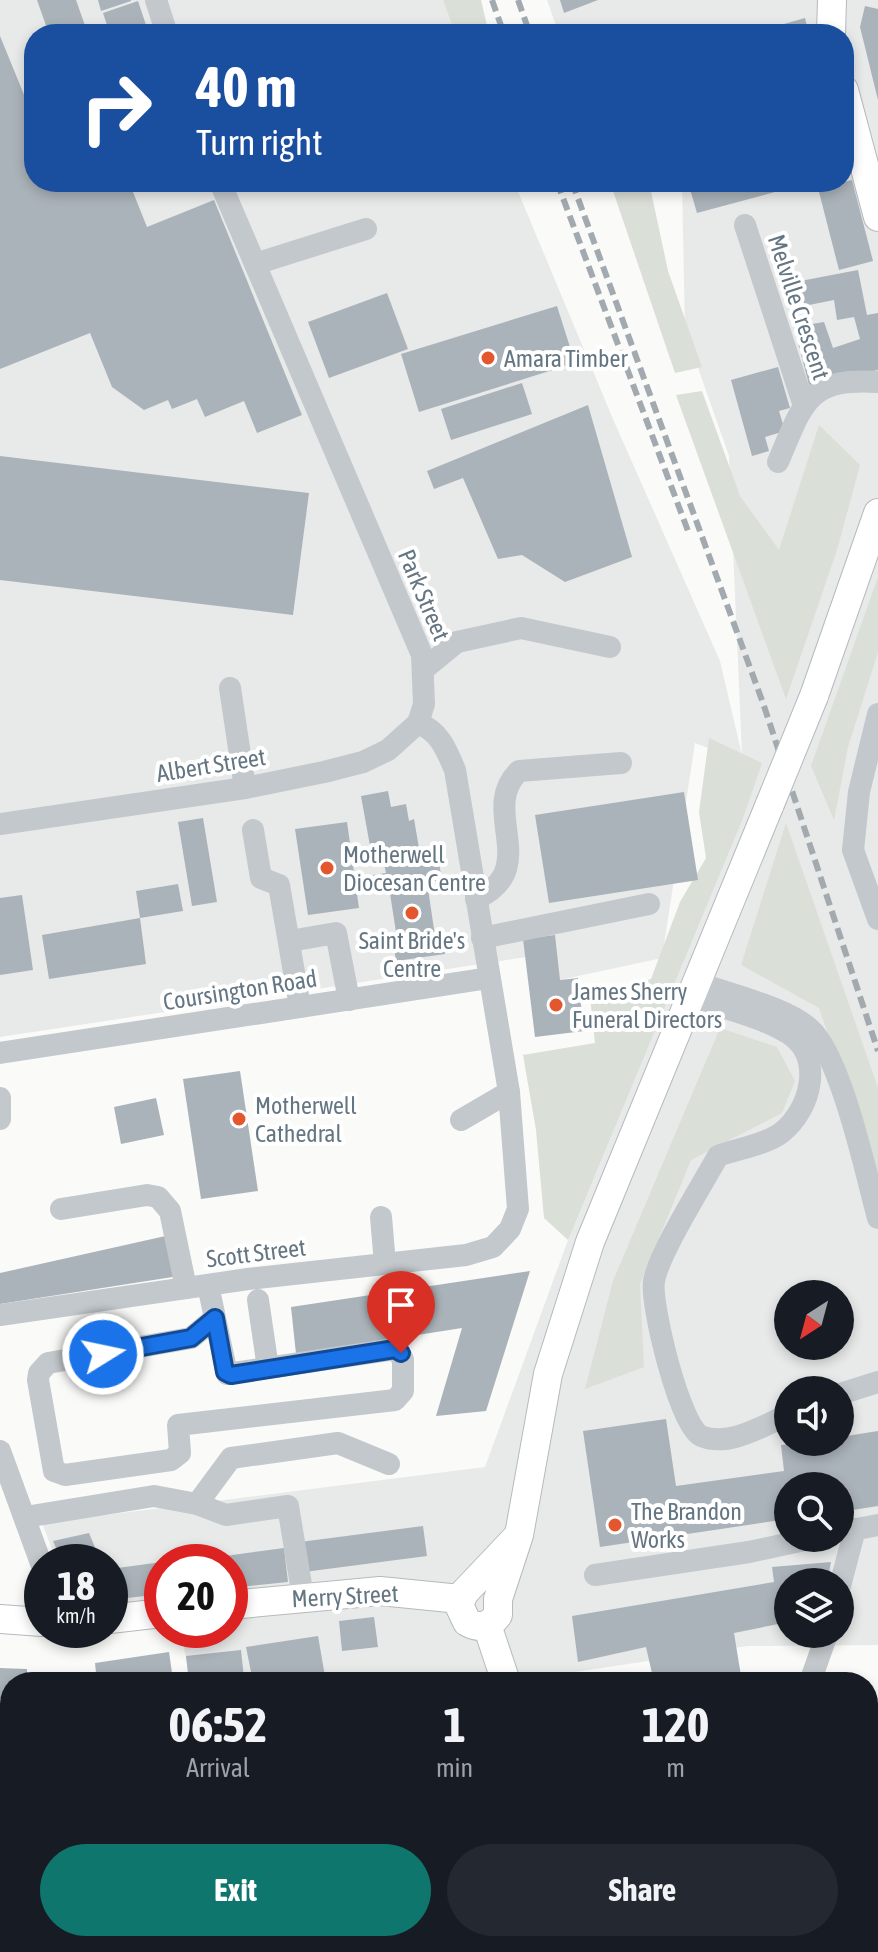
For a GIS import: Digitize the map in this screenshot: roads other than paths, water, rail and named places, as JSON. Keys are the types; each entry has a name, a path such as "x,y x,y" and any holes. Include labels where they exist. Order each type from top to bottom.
{"main road":[{"path":"831,24 832,0"},
{"path":"854,117 870,151 878,217"},
{"path":"503,1672 487,1625 467,1622 460,1612 477,1595 519,1535 548,1374 590,1242 814,696 878,513"},
{"name":"Merry Street","path":"248,1603 380,1591 477,1595"},
{"path":"0,1619 24,1621"}],"street":[{"path":"156,0 164,24"},
{"name":"Park Street","path":"224,192 422,655 424,704 418,723"},
{"name":"Melville Crescent","path":"745,225 804,406"},
{"path":"255,264 366,229"},
{"path":"778,462 804,406 827,386 843,380 878,382"},
{"path":"424,669 457,642 521,628 610,647"},
{"path":"230,688 245,788"},
{"path":"878,714 859,792 853,850 878,919"},
{"path":"418,723 433,729 446,748 455,770 509,1092 461,1120"},
{"name":"Albert Street","path":"0,824 245,788 363,762 388,750 418,723"},
{"path":"476,899 495,891 509,865 506,793 510,780 519,771 621,763"},
{"path":"253,830 261,878 279,885 300,1007"},
{"path":"482,938 649,904"},
{"path":"290,941 336,933 349,1000"},
{"name":"Coursington Road","path":"0,1053 489,978"},
{"path":"693,989 784,1014 810,1028 830,1055 878,1218"},
{"path":"693,989 787,1032 802,1045 810,1068 809,1089 803,1109 780,1134 718,1156 672,1240 654,1282 672,1381 687,1423 700,1436 715,1439 745,1434 774,1421"},
{"name":"Scott Street","path":"0,1315 197,1287 466,1255 493,1247 510,1229 518,1209 509,1092"},
{"path":"0,1098 0,1119"},
{"path":"61,1209 147,1195 158,1197 170,1211 197,1287 215,1318 225,1372 231,1375 395,1349 403,1359 403,1391 395,1400 178,1425 180,1447 176,1459 65,1475 54,1471 39,1373 48,1363 191,1338 215,1318"},
{"path":"381,1217 385,1264"},
{"path":"258,1300 268,1368"},
{"path":"854,1390 878,1382"},
{"path":"197,1504 231,1458 338,1443 389,1464"},
{"path":"0,1451 34,1544"},
{"path":"25,1517 154,1496 197,1504 226,1515 288,1506 303,1597"},
{"path":"854,1530 878,1525"},
{"path":"595,1575 774,1547"},
{"path":"814,1672 822,1648"}],"railway":[{"path":"492,0 500,24"},
{"path":"518,0 526,24"},
{"path":"561,192 688,531"},
{"path":"576,192 763,703 878,1051"}],"place":[{"name":"Amara Timber","path":"488,358"},
{"name":"Motherwell Diocesan Centre","path":"327,868"},
{"name":"Saint Bride's Centre","path":"412,913"},
{"name":"James Sherry Funeral Directors","path":"556,1005"},
{"name":"Motherwell Cathedral","path":"239,1119"},
{"name":"The Brandon Works","path":"615,1525"}]}
